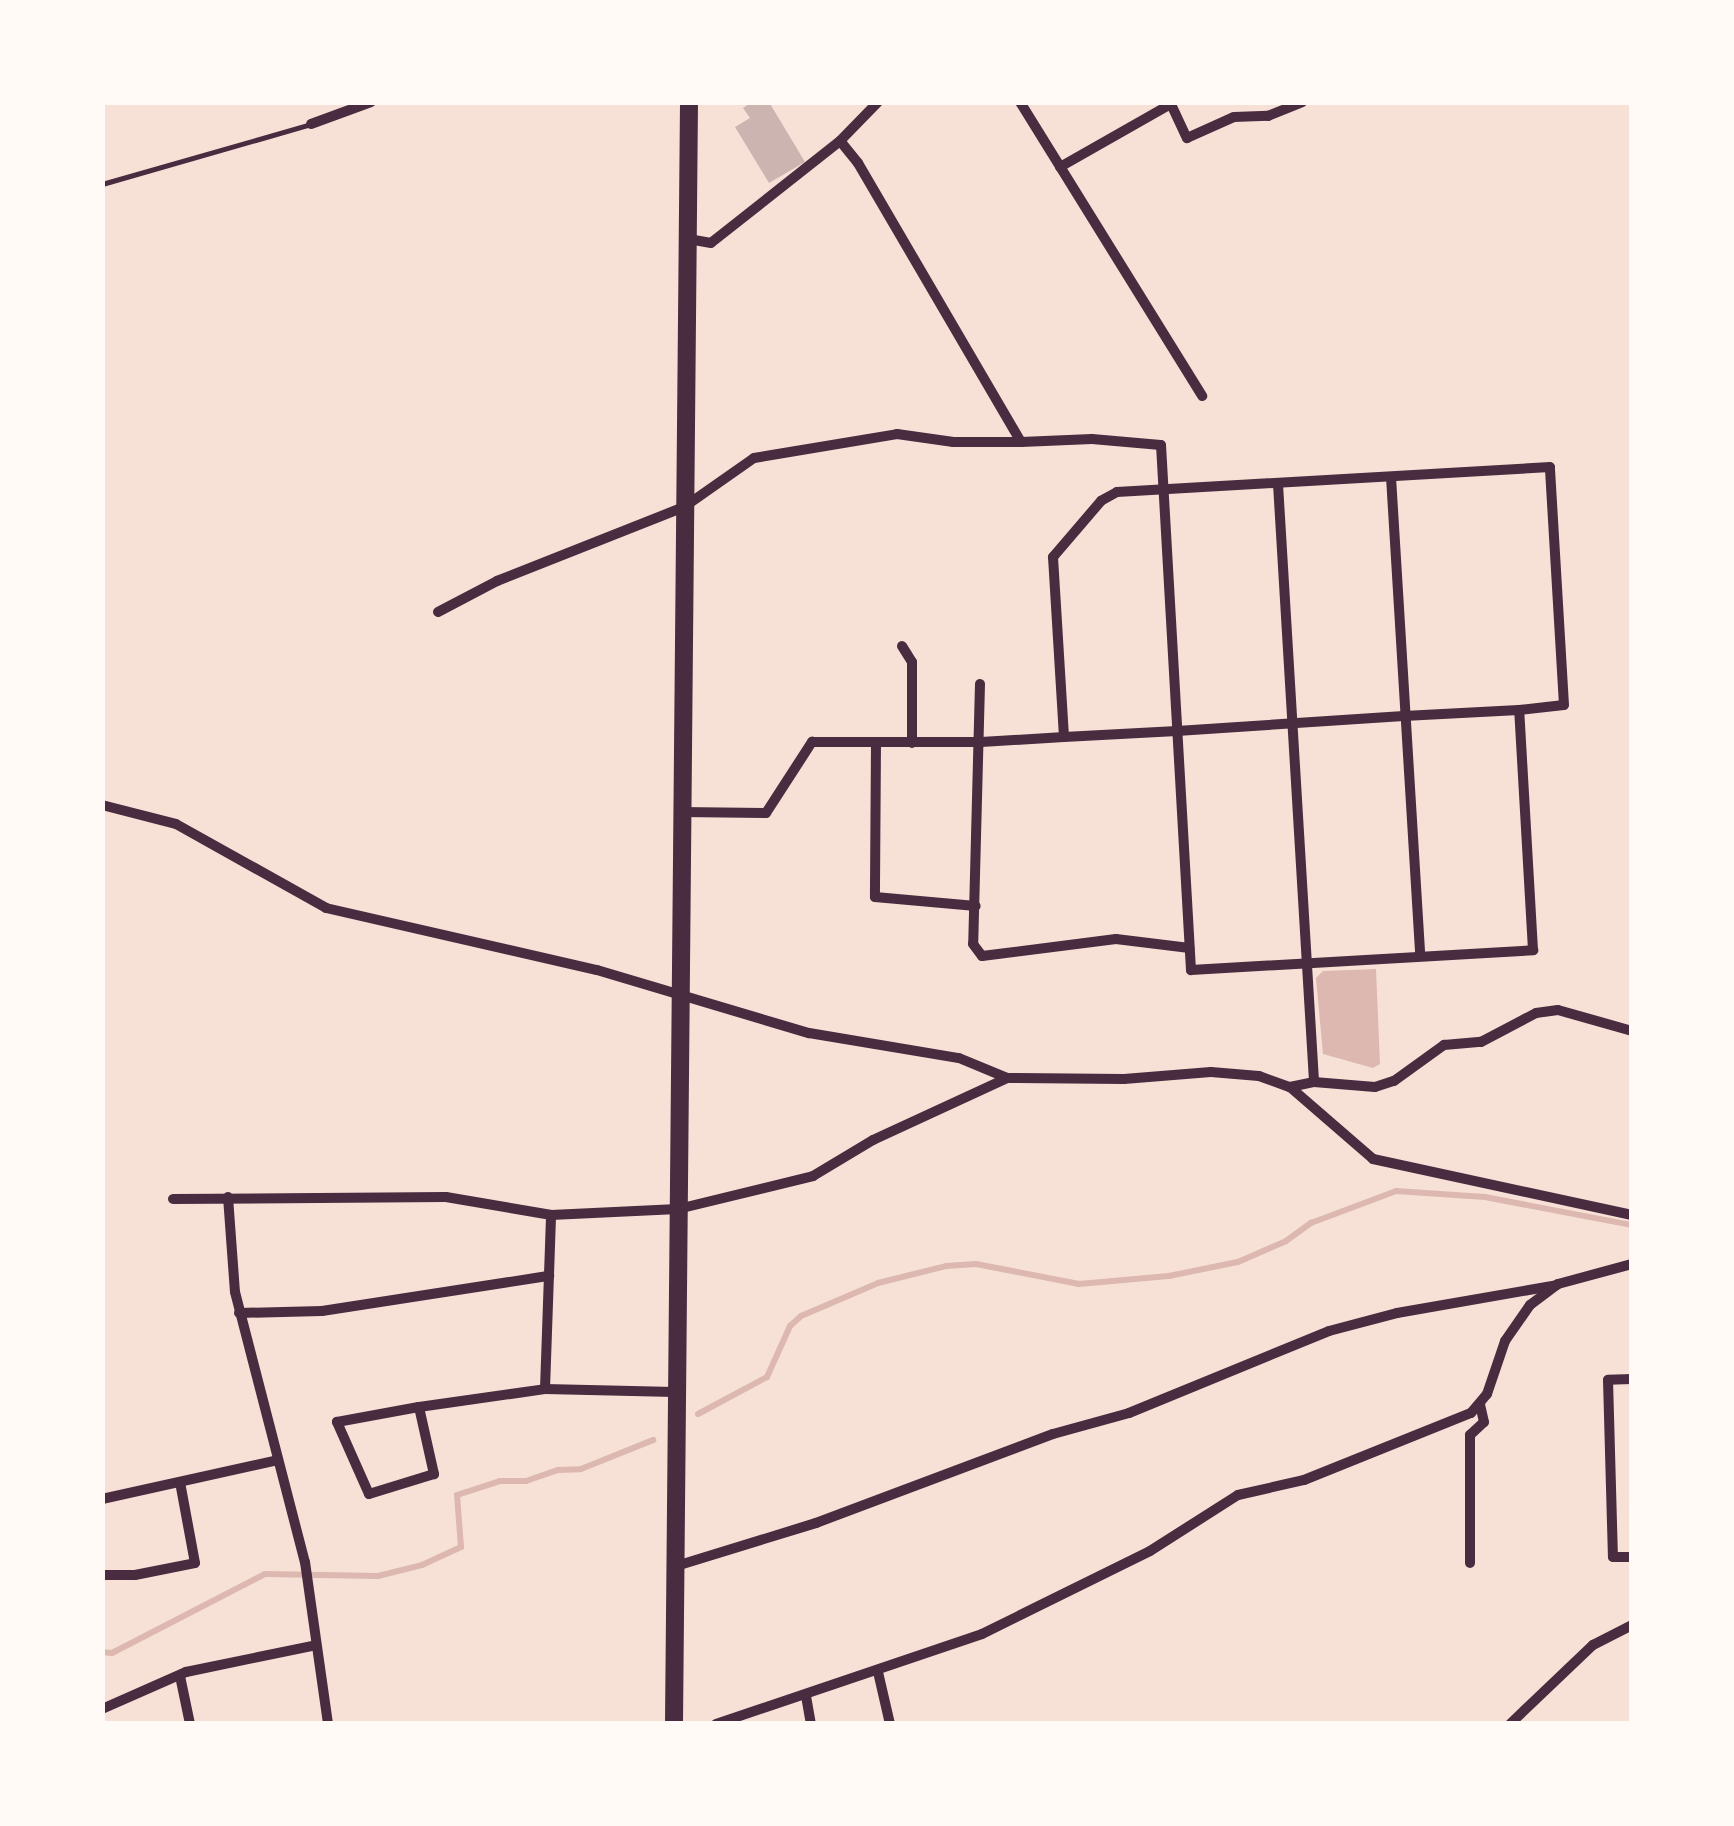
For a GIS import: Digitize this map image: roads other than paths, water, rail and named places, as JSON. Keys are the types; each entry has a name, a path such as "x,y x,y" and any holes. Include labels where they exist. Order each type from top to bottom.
{"highway":[{"path":"674,1724 689,102"}],"street":[{"path":"311,124 372,102"},
{"path":"688,240 711,242 840,141 878,102"},
{"path":"1020,102 1202,396"},
{"path":"1060,167 1170,103 1187,138 1234,117 1268,116 1302,102"},
{"path":"840,141 858,163 1022,442"},
{"path":"438,612 498,582 684,507 754,458 898,434 953,442 1092,439 1161,444 1191,970 1533,950 1519,710"},
{"path":"682,812 766,812 812,742 1064,738 1564,705 1550,467 1117,492 1101,501 1053,557 1064,738"},
{"path":"1391,477 1420,956"},
{"path":"1278,484 1314,1082"},
{"path":"902,646 912,662 912,742"},
{"path":"980,684 973,944 982,956 1116,939 1189,948"},
{"path":"876,743 875,898 976,906"},
{"path":"102,805 176,824 326,908 679,993 809,1033 959,1058 1007,1078 1124,1079 1212,1072 1259,1076 1290,1086 1373,1159 1632,1215"},
{"path":"1290,1086 1314,1082 1375,1086 1394,1081 1444,1045 1481,1042 1536,1013 1558,1010 1632,1031"},
{"path":"173,1199 446,1197 551,1214 678,1209 813,1176 873,1140 1007,1078"},
{"path":"228,1197 240,1313 305,1562 328,1724"},
{"path":"544,1389 551,1214"},
{"path":"673,1567 816,1523 1054,1434 1128,1412 1329,1332 1397,1313 1558,1284 1632,1264"},
{"path":"240,1313 322,1311 548,1276"},
{"path":"716,1724 878,1672 1020,1618 1150,1551 1238,1495 1321,1474 1471,1414 1480,1406 1512,1329 1530,1305 1558,1284"},
{"path":"1632,1380 1608,1380 1613,1557 1632,1557"},
{"path":"419,1407 434,1474 368,1494 337,1422 419,1407 544,1389 675,1392"},
{"path":"1470,1563 1470,1436 1484,1422 1480,1406"},
{"path":"102,1498 278,1460"},
{"path":"102,1575 135,1574 195,1562 180,1482"},
{"path":"1510,1724 1593,1644 1632,1625"},
{"path":"102,1709 180,1676 316,1645"},
{"path":"878,1672 890,1724"},
{"path":"180,1676 190,1724"},
{"path":"806,1696 811,1724"}],"lane":[{"path":"102,184 311,124"}],"waterway":[{"path":"698,1414 767,1377 790,1326 801,1316 878,1283 946,1266 976,1264 1079,1284 1169,1276 1238,1262 1286,1241 1311,1223 1396,1191 1485,1197 1632,1225"},
{"path":"102,1652 112,1653 265,1574 378,1576 422,1565 461,1547 457,1495 500,1481 526,1481 558,1470 581,1469 653,1440"}]}
